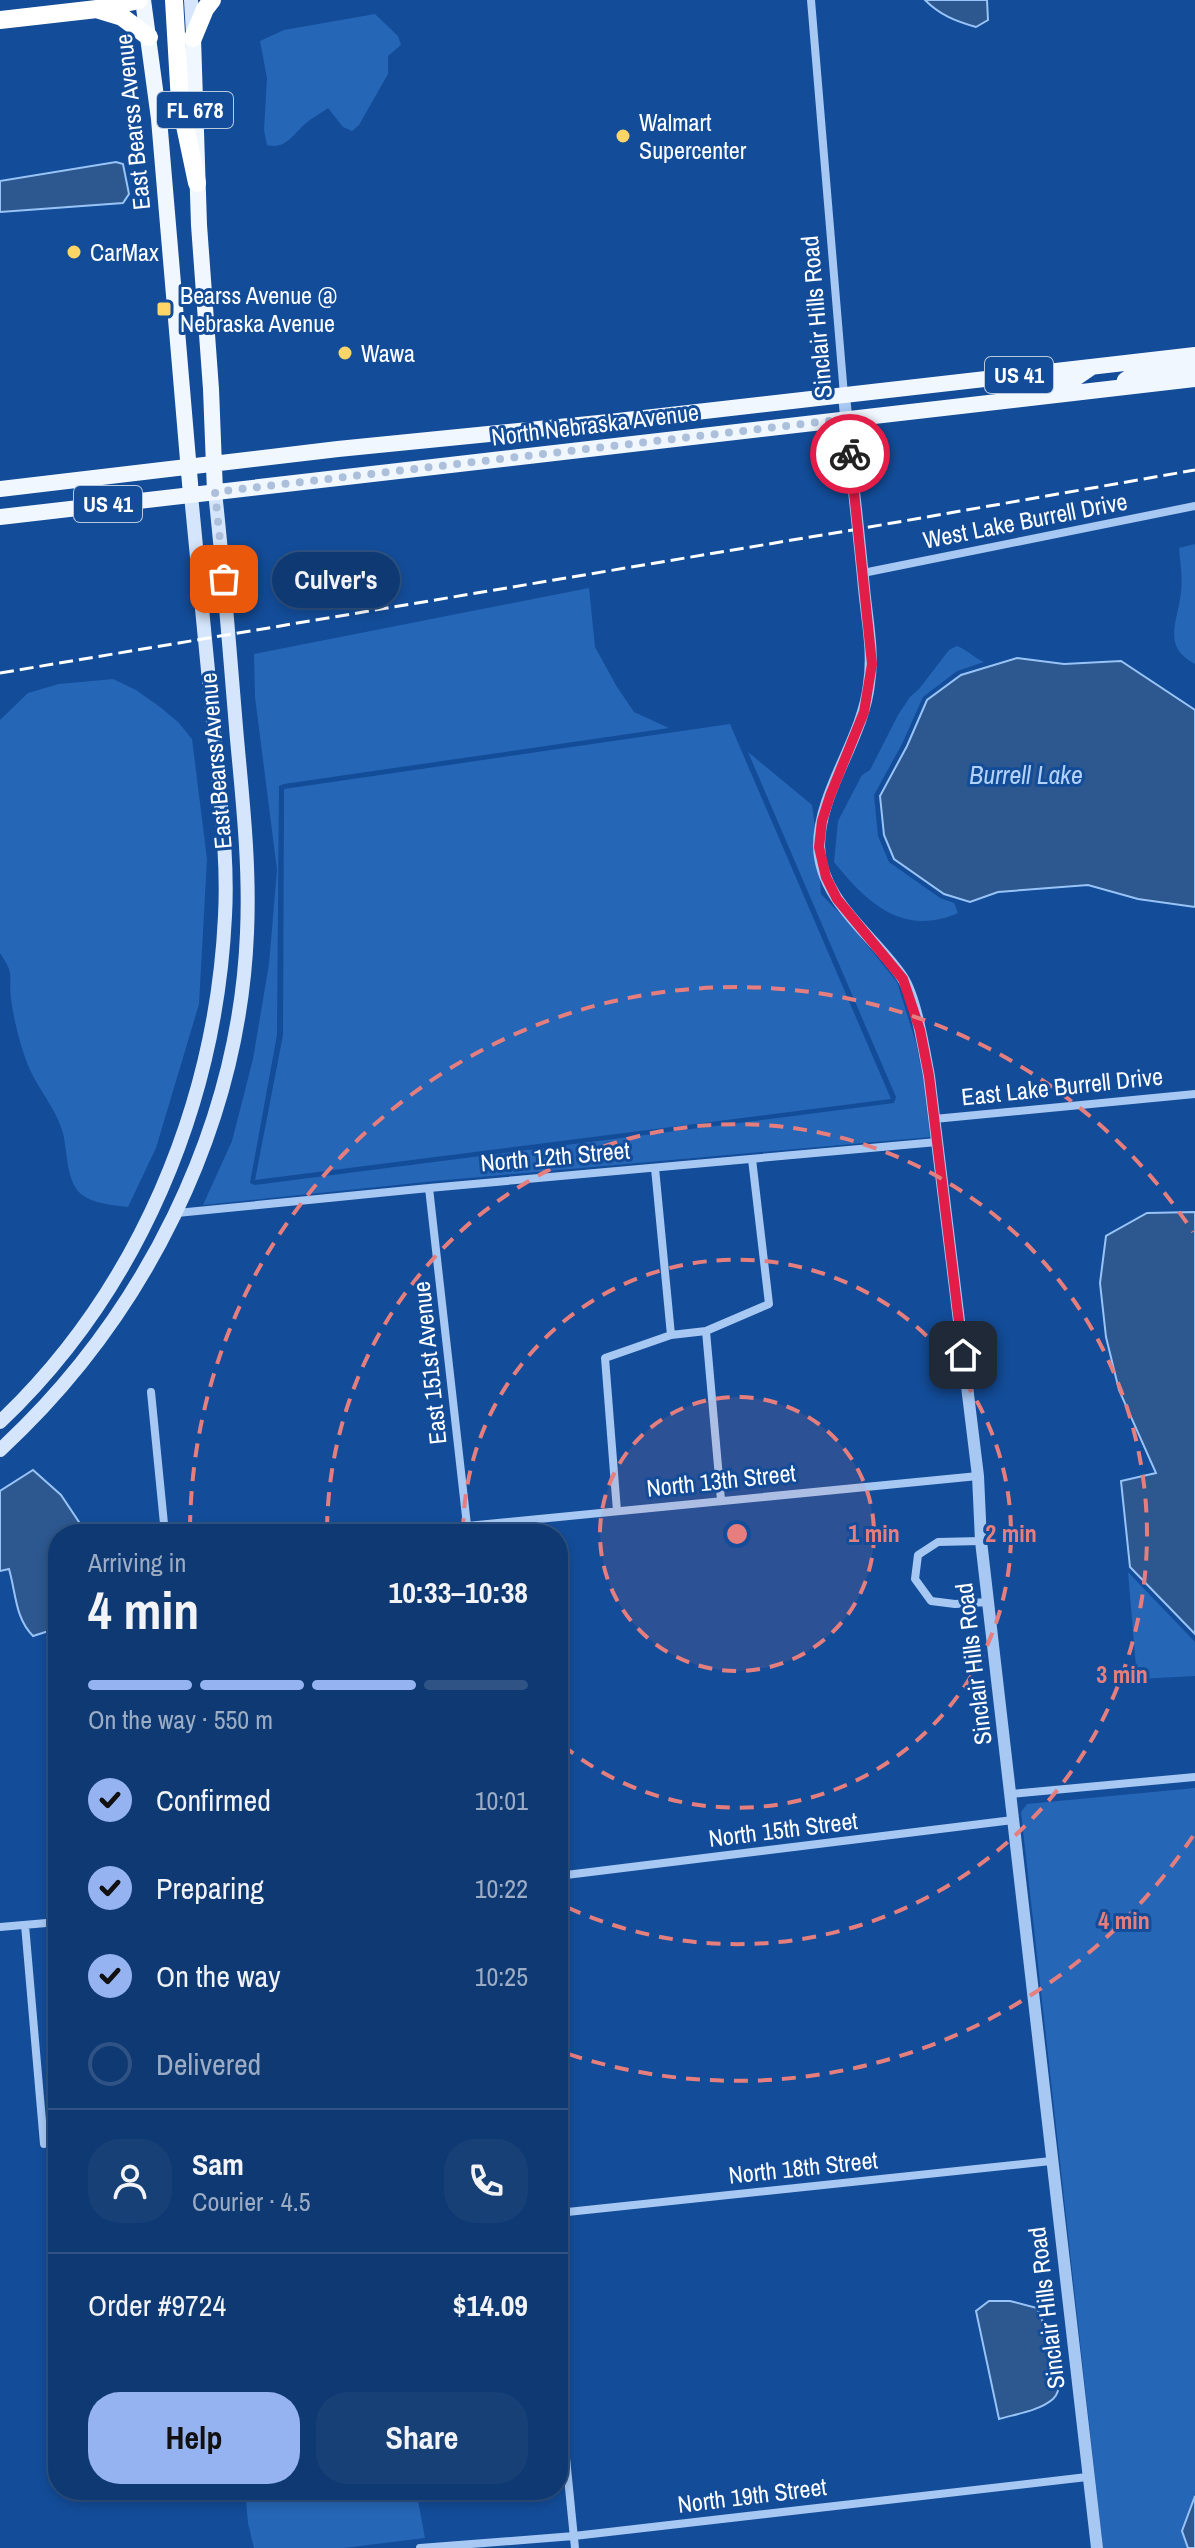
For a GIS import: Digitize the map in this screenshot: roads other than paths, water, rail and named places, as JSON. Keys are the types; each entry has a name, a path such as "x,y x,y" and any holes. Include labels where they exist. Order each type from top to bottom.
{"highway":[{"path":"0,20 97,9 141,0"},
{"path":"174,0 180,102 197,183"},
{"path":"193,38 212,0"},
{"path":"97,9 122,17 149,37"}],"main road":[{"name":"East Bearss Avenue","path":"0,1422 78,1334 113,1282 152,1214 194,1105 214,1025 222,965 226,875 187,466 159,119 141,0"},
{"name":"East Bearss Avenue","path":"0,1450 27,1425 106,1331 136,1286 177,1213 202,1151 223,1084 239,1008 247,935 248,866 213,463 197,183 191,0"},
{"name":"North Nebraska Avenue","path":"0,489 1195,355"},
{"path":"975,404 984,396 1004,390 1073,380 1094,366"},
{"path":"1123,387 1125,380 1135,374 1195,366"},
{"name":"North Nebraska Avenue","path":"0,517 1195,379"},
{"path":"507,458 507,450 521,441 592,434 609,422"}],"street":[{"name":"Sinclair Hills Road","path":"811,0 846,419 872,664 864,712 822,821 819,847 826,877 837,899 903,979 920,1030 929,1076 978,1476 981,1541 1097,2548"},
{"name":"West Lake Burrell Drive","path":"863,573 1195,506"},
{"name":"East Lake Burrell Drive","path":"934,1119 1195,1094"},
{"name":"North 12th Street","path":"177,1213 937,1142"},
{"path":"617,1511 605,1358 671,1335 706,1331 769,1304 752,1159"},
{"path":"655,1168 671,1335"},
{"name":"East 151st Avenue","path":"429,1188 467,1524"},
{"path":"706,1331 721,1500"},
{"path":"151,1392 164,1524"},
{"name":"North 13th Street","path":"515,1524 721,1500 978,1476"},
{"path":"981,1541 938,1542 918,1555 915,1579 931,1601 955,1604 988,1602"},
{"path":"1010,1794 1195,1777"},
{"name":"North 15th Street","path":"568,1875 1013,1820"},
{"path":"0,1927 48,1923"},
{"path":"25,1925 44,2144"},
{"name":"North 18th Street","path":"568,2212 1051,2161"},
{"path":"568,2477 575,2548"},
{"name":"North 19th Street","path":"420,2548 574,2536 1087,2477"}],"water":[{"path":"925,0 987,0 988,20 976,27 968,25 942,14"},
{"path":"116,162 123,164 129,194 123,203 0,212 0,181"},
{"name":"Burrell Lake","path":"1017,658 1064,664 1121,661 1195,710 1195,907 1138,899 1088,885 998,892 970,902 944,894 894,859 884,835 880,796 927,700 961,675"},
{"path":"1195,1212 1195,1634 1130,1567 1121,1481 1156,1473 1119,1390 1106,1337 1100,1283 1106,1236 1147,1213"},
{"path":"33,1470 61,1495 80,1524 48,1524 48,1631 33,1636 19,1613 9,1569 0,1571 0,1491"},
{"path":"989,2301 1010,2301 1037,2308 1058,2368 1058,2391 1053,2399 1027,2412 999,2419 976,2311"},
{"path":"1195,2496 1195,2548 1188,2548 1182,2531"}],"railway":[{"path":"0,673 1195,470"}],"place":[{"name":"Walmart Supercenter","path":"623,136"},
{"name":"CarMax","path":"74,252"},
{"name":"Bearss Avenue @ Nebraska Avenue","path":"164,309"},
{"name":"Wawa","path":"345,353"},
{"name":"Culver's","path":"224,579"}]}
